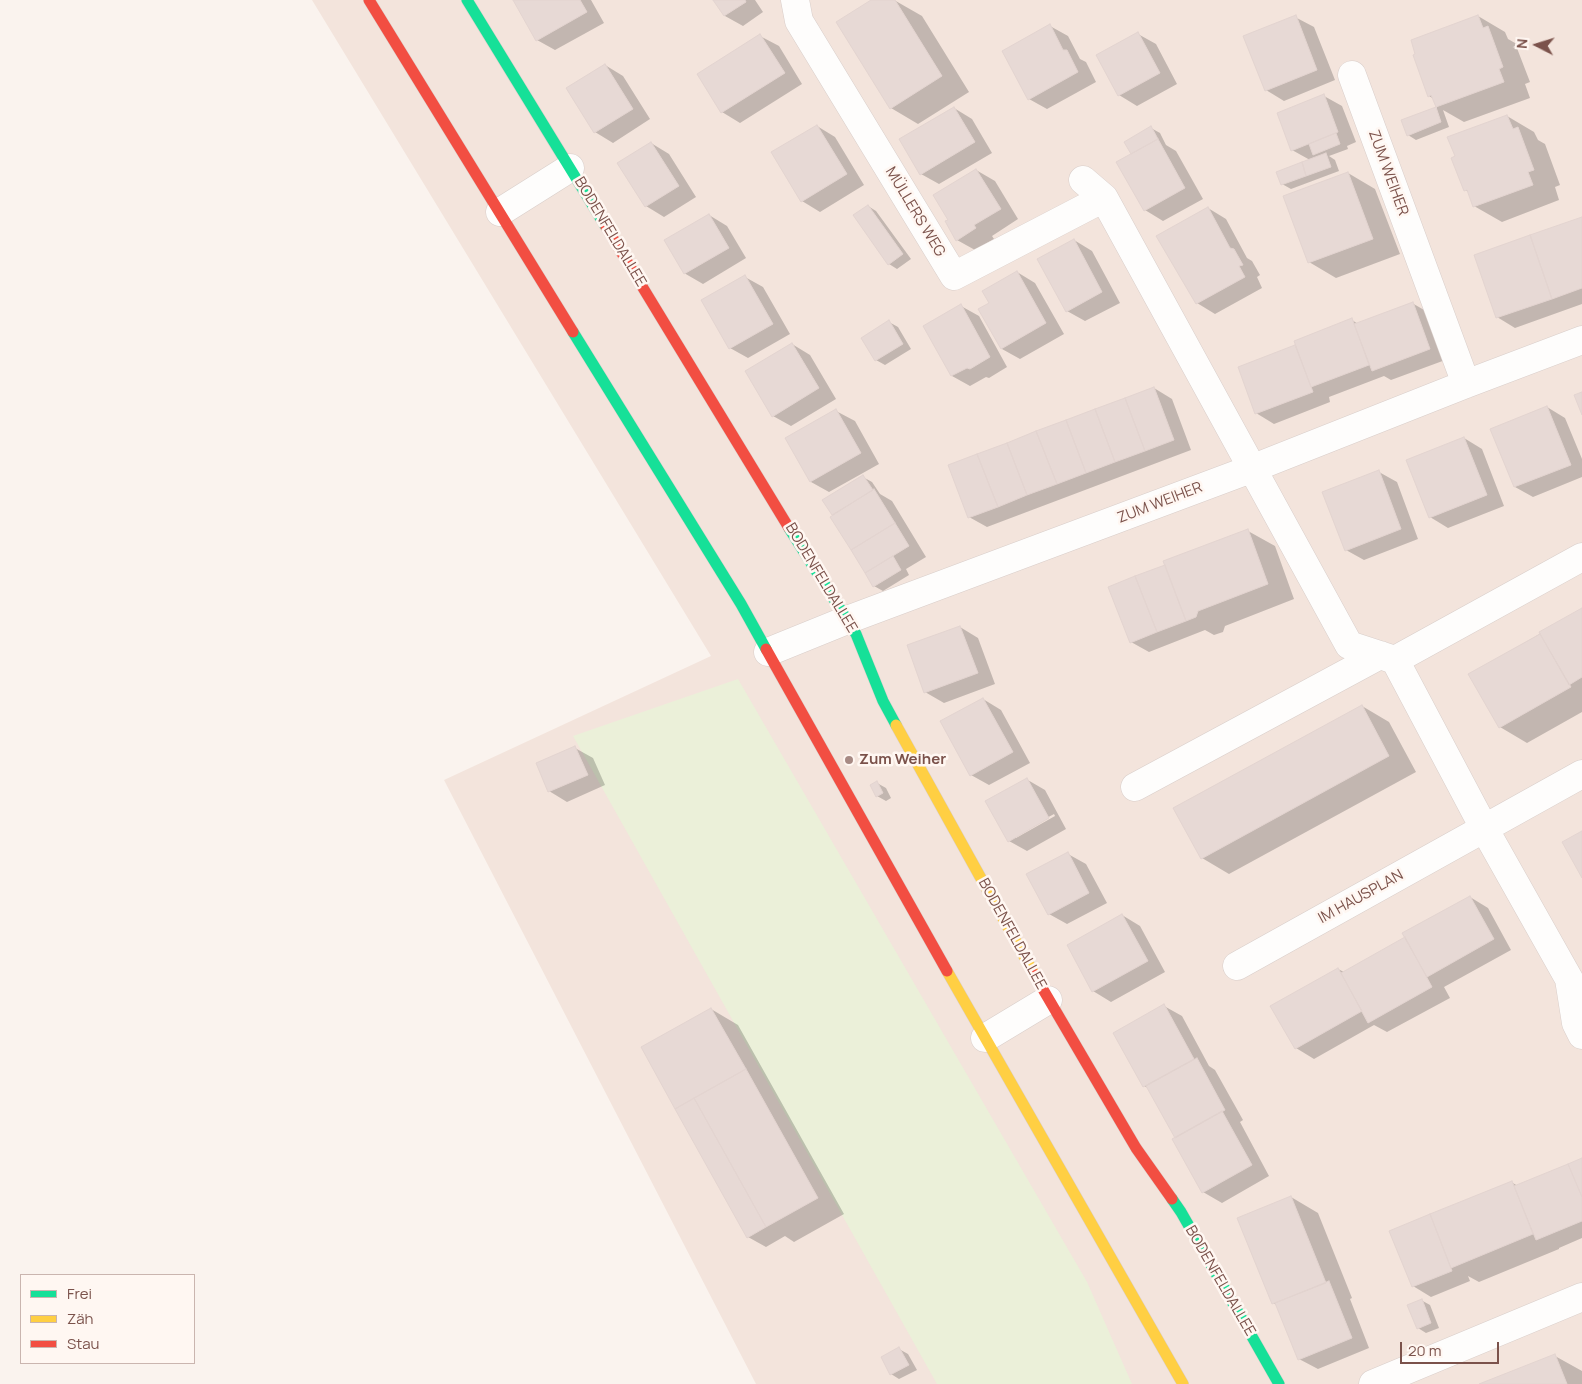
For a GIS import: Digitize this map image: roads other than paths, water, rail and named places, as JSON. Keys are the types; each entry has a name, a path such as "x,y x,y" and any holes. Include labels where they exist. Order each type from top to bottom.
{"street":[{"path":"369,0 742,604 985,1038 1183,1384"},
{"name":"BODENFELDALLEE","path":"468,0 856,634 883,701 1048,1000 1136,1148 1181,1212 1279,1384"},
{"name":"MÜLLERS WEG","path":"794,0 799,21 954,276 1104,198"},
{"name":"ZUM WEIHER","path":"1352,74 1466,384"},
{"name":"BODENFELDALLEE","path":"500,212 570,168"},
{"path":"1083,180 1104,198 1349,646 1388,657 1569,979 1576,1023 1582,1035"},
{"name":"ZUM WEIHER","path":"768,652 847,620 1252,469 1582,340"},
{"path":"1135,787 1582,556"},
{"name":"IM HAUSPLAN","path":"1237,966 1582,774"},
{"name":"BODENFELDALLEE","path":"985,1038 1048,1000"},
{"path":"1373,1384 1582,1298"}],"place":[{"name":"Zum Weiher","path":"849,760"}]}
